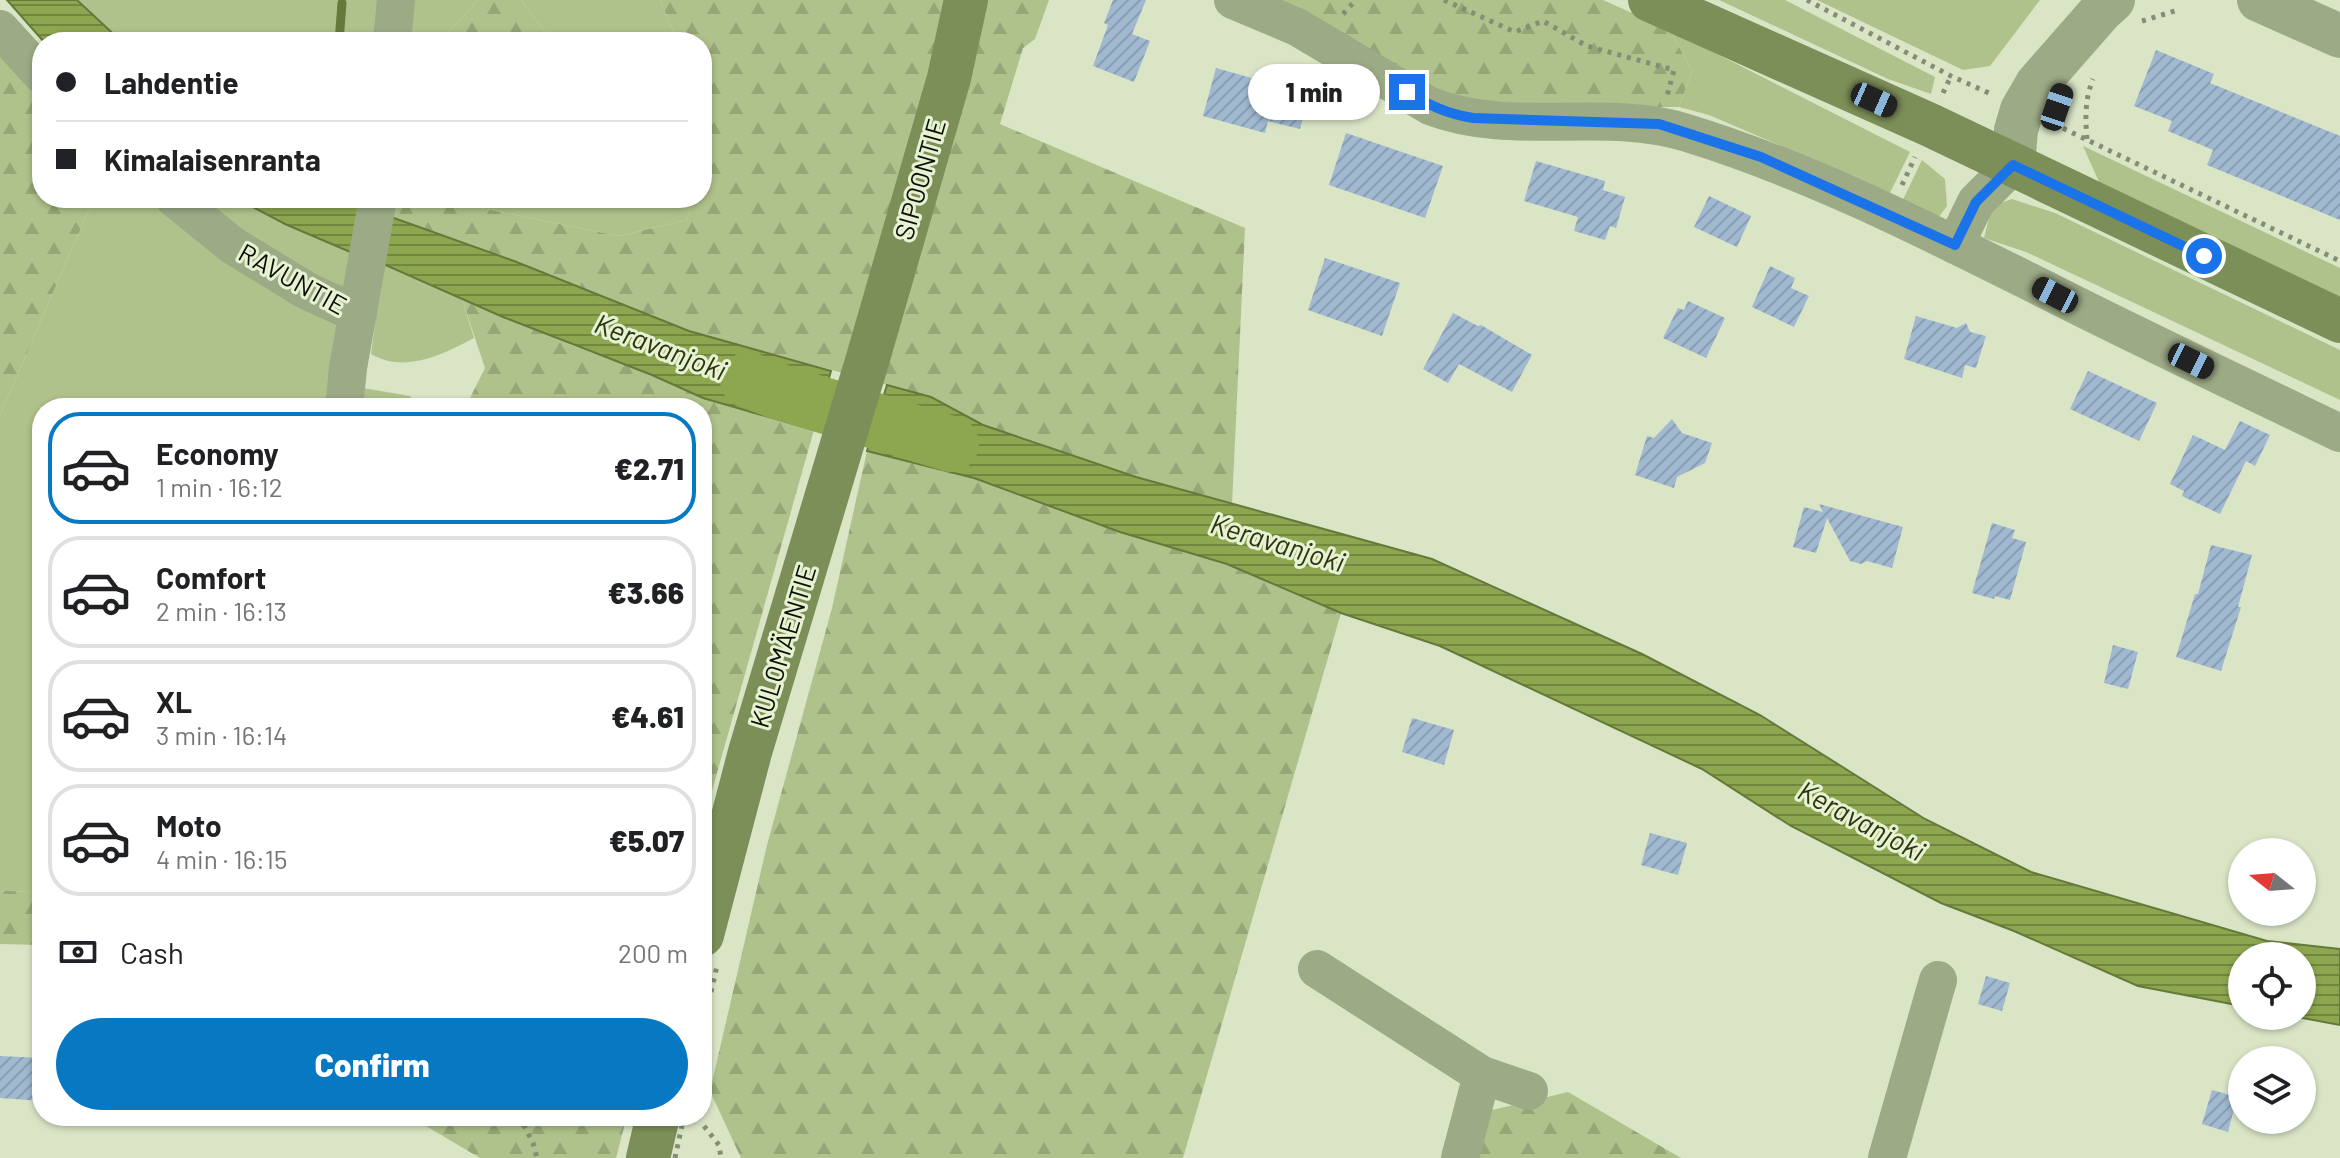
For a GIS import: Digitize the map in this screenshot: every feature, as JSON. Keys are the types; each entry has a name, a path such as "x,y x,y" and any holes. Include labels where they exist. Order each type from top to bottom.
{"main road":[{"name":"SIPOONTIE","path":"868,358 949,78 966,0"},
{"path":"1650,0 1930,125 2340,321"},
{"name":"KULOMÄENTIE","path":"712,897 750,752 868,358"},
{"path":"648,1158 656,1126"}],"street":[{"path":"393,32 396,0"},
{"path":"1233,0 1297,27 1430,106 1451,114 1488,119 1659,124 1761,157 1955,245 2340,433"},
{"path":"2259,0 2340,36"},
{"path":"1955,245 1976,202 2013,165 2016,130 2022,110 2037,84 2083,59 2121,15"},
{"path":"0,29 32,64"},
{"name":"RAVUNTIE","path":"186,208 232,245 307,291 358,314 377,208"},
{"path":"345,398 358,314"},
{"path":"1317,969 1482,1075 1529,1091"},
{"path":"1887,1158 1938,980"},
{"path":"1460,1158 1482,1075"}],"path":[{"path":"1444,0 1515,32 1543,21 1587,46 1674,70 1659,124"},
{"path":"1807,0 1989,93"},
{"path":"2121,15 2141,21 2178,10"},
{"path":"2083,59 2087,140 2340,261"},
{"path":"524,1126 537,1158"},
{"path":"675,1158 682,1126"},
{"path":"704,1126 719,1145 721,1158"}],"green space":[{"path":"77,0 478,0 449,32 111,32"},
{"path":"478,0 521,0 545,32 449,32"},
{"path":"521,0 660,0 674,32 545,32"},
{"path":"660,0 1049,0 1035,39 1023,48 1000,124 1245,228 1232,505 1136,477 983,425 931,397 689,331 514,261 391,217 393,208 481,208 619,236 687,220 690,208 712,208 712,32 674,32"},
{"path":"1269,0 1603,0 1670,30 1692,71 1679,107 1599,107 1454,100"},
{"path":"1719,0 1785,0 1935,77 1931,94 1888,79"},
{"path":"1817,0 2040,0 1990,66 1963,70"},
{"path":"1670,30 1910,152 1889,195 1709,115 1679,107 1692,71"},
{"path":"0,54 32,89 32,208 90,208 0,415"},
{"path":"2083,146 2340,268 2340,297 2099,182"},
{"path":"1922,160 1945,179 1947,206 1938,218 1899,208"},
{"path":"2012,199 2055,213 2340,350 2340,400 2026,252 1984,238 1992,206"},
{"path":"90,208 255,208 355,254 363,388 411,398 32,398 32,892 0,890 0,415"},
{"path":"481,208 690,208 687,220 619,236"},
{"path":"383,264 462,299 474,338 424,360 397,362 371,354"},
{"path":"462,299 703,398 470,398 485,368"},
{"path":"712,401 814,430 712,791"},
{"path":"867,451 974,478 1120,532 1227,564 1341,613 1183,1158 741,1158 712,1095 712,1082 767,845 832,608"},
{"path":"0,890 32,892 32,945 0,944"},
{"path":"1568,1092 1681,1158 1479,1158 1492,1110"},
{"path":"426,1126 624,1126 616,1158 480,1158"}],"water":[{"path":"7,0 77,0 111,32 35,32"},
{"path":"255,208 363,208 355,254"},
{"path":"391,217 514,261 689,331 831,371 814,430 712,401 712,398 703,398 503,317 383,264"},
{"path":"887,385 931,397 983,425 1136,477 1432,559 1642,654 1760,715 1925,819 2031,872 2276,942 2228,942 2228,1003 2138,986 2014,931 1941,903 1791,826 1702,769 1440,646 1341,613 1227,564 1120,532 974,478 867,451"},
{"path":"2316,946 2340,949 2340,1025 2316,1020"}],"building":[{"path":"1113,0 1146,0 1132,34 1150,41 1134,82 1093,66 1108,25 1104,23"},
{"path":"2156,50 2214,74 2210,83 2340,136 2340,220 2207,165 2213,150 2168,131 2172,121 2134,106"},
{"path":"1216,68 1309,94 1300,129 1268,121 1265,133 1203,116"},
{"path":"1346,133 1443,166 1425,218 1329,185"},
{"path":"1536,161 1605,181 1603,190 1625,197 1616,228 1610,226 1605,240 1574,231 1578,217 1524,201"},
{"path":"1709,196 1751,216 1737,247 1694,227"},
{"path":"1325,258 1400,283 1382,336 1308,310"},
{"path":"1770,266 1795,278 1791,288 1809,296 1794,327 1752,307"},
{"path":"1688,301 1725,318 1706,358 1663,338 1678,308 1684,310"},
{"path":"1453,313 1481,325 1532,355 1512,392 1459,364 1448,383 1423,369"},
{"path":"1916,316 1957,328 1966,323 1970,332 1986,336 1976,368 1965,365 1962,378 1904,359"},
{"path":"2088,371 2157,403 2139,441 2070,409"},
{"path":"1672,419 1682,433 1712,443 1705,463 1677,477 1674,488 1635,475 1647,436 1654,438"},
{"path":"2240,421 2270,435 2255,466 2246,461 2220,514 2182,496 2184,491 2170,484 2193,435 2225,450"},
{"path":"1819,504 1903,527 1892,568 1867,561 1861,564 1850,561 1827,518 1816,553 1793,547 1804,507 1823,512"},
{"path":"1992,523 2015,530 2012,538 2026,542 2010,600 1972,593"},
{"path":"2211,545 2252,555 2238,607 2241,607 2221,671 2176,657"},
{"path":"2113,645 2138,652 2128,689 2104,683"},
{"path":"1412,718 1454,730 1444,765 1402,752"},
{"path":"1650,833 1687,843 1678,875 1641,865"},
{"path":"1986,976 2010,983 2002,1011 1978,1004"},
{"path":"0,1056 32,1058 32,1100 0,1098"},
{"path":"2212,1090 2228,1094 2228,1132 2202,1124"}],"waterway":[{"path":"340,32 342,3"},
{"name":"Keravanjoki","path":"748,380 951,444"}],"route":[{"path":"1407,92 1430,106 1473,118 1659,124 1761,157 1955,245 1976,202 2013,165 2204,256"}]}
